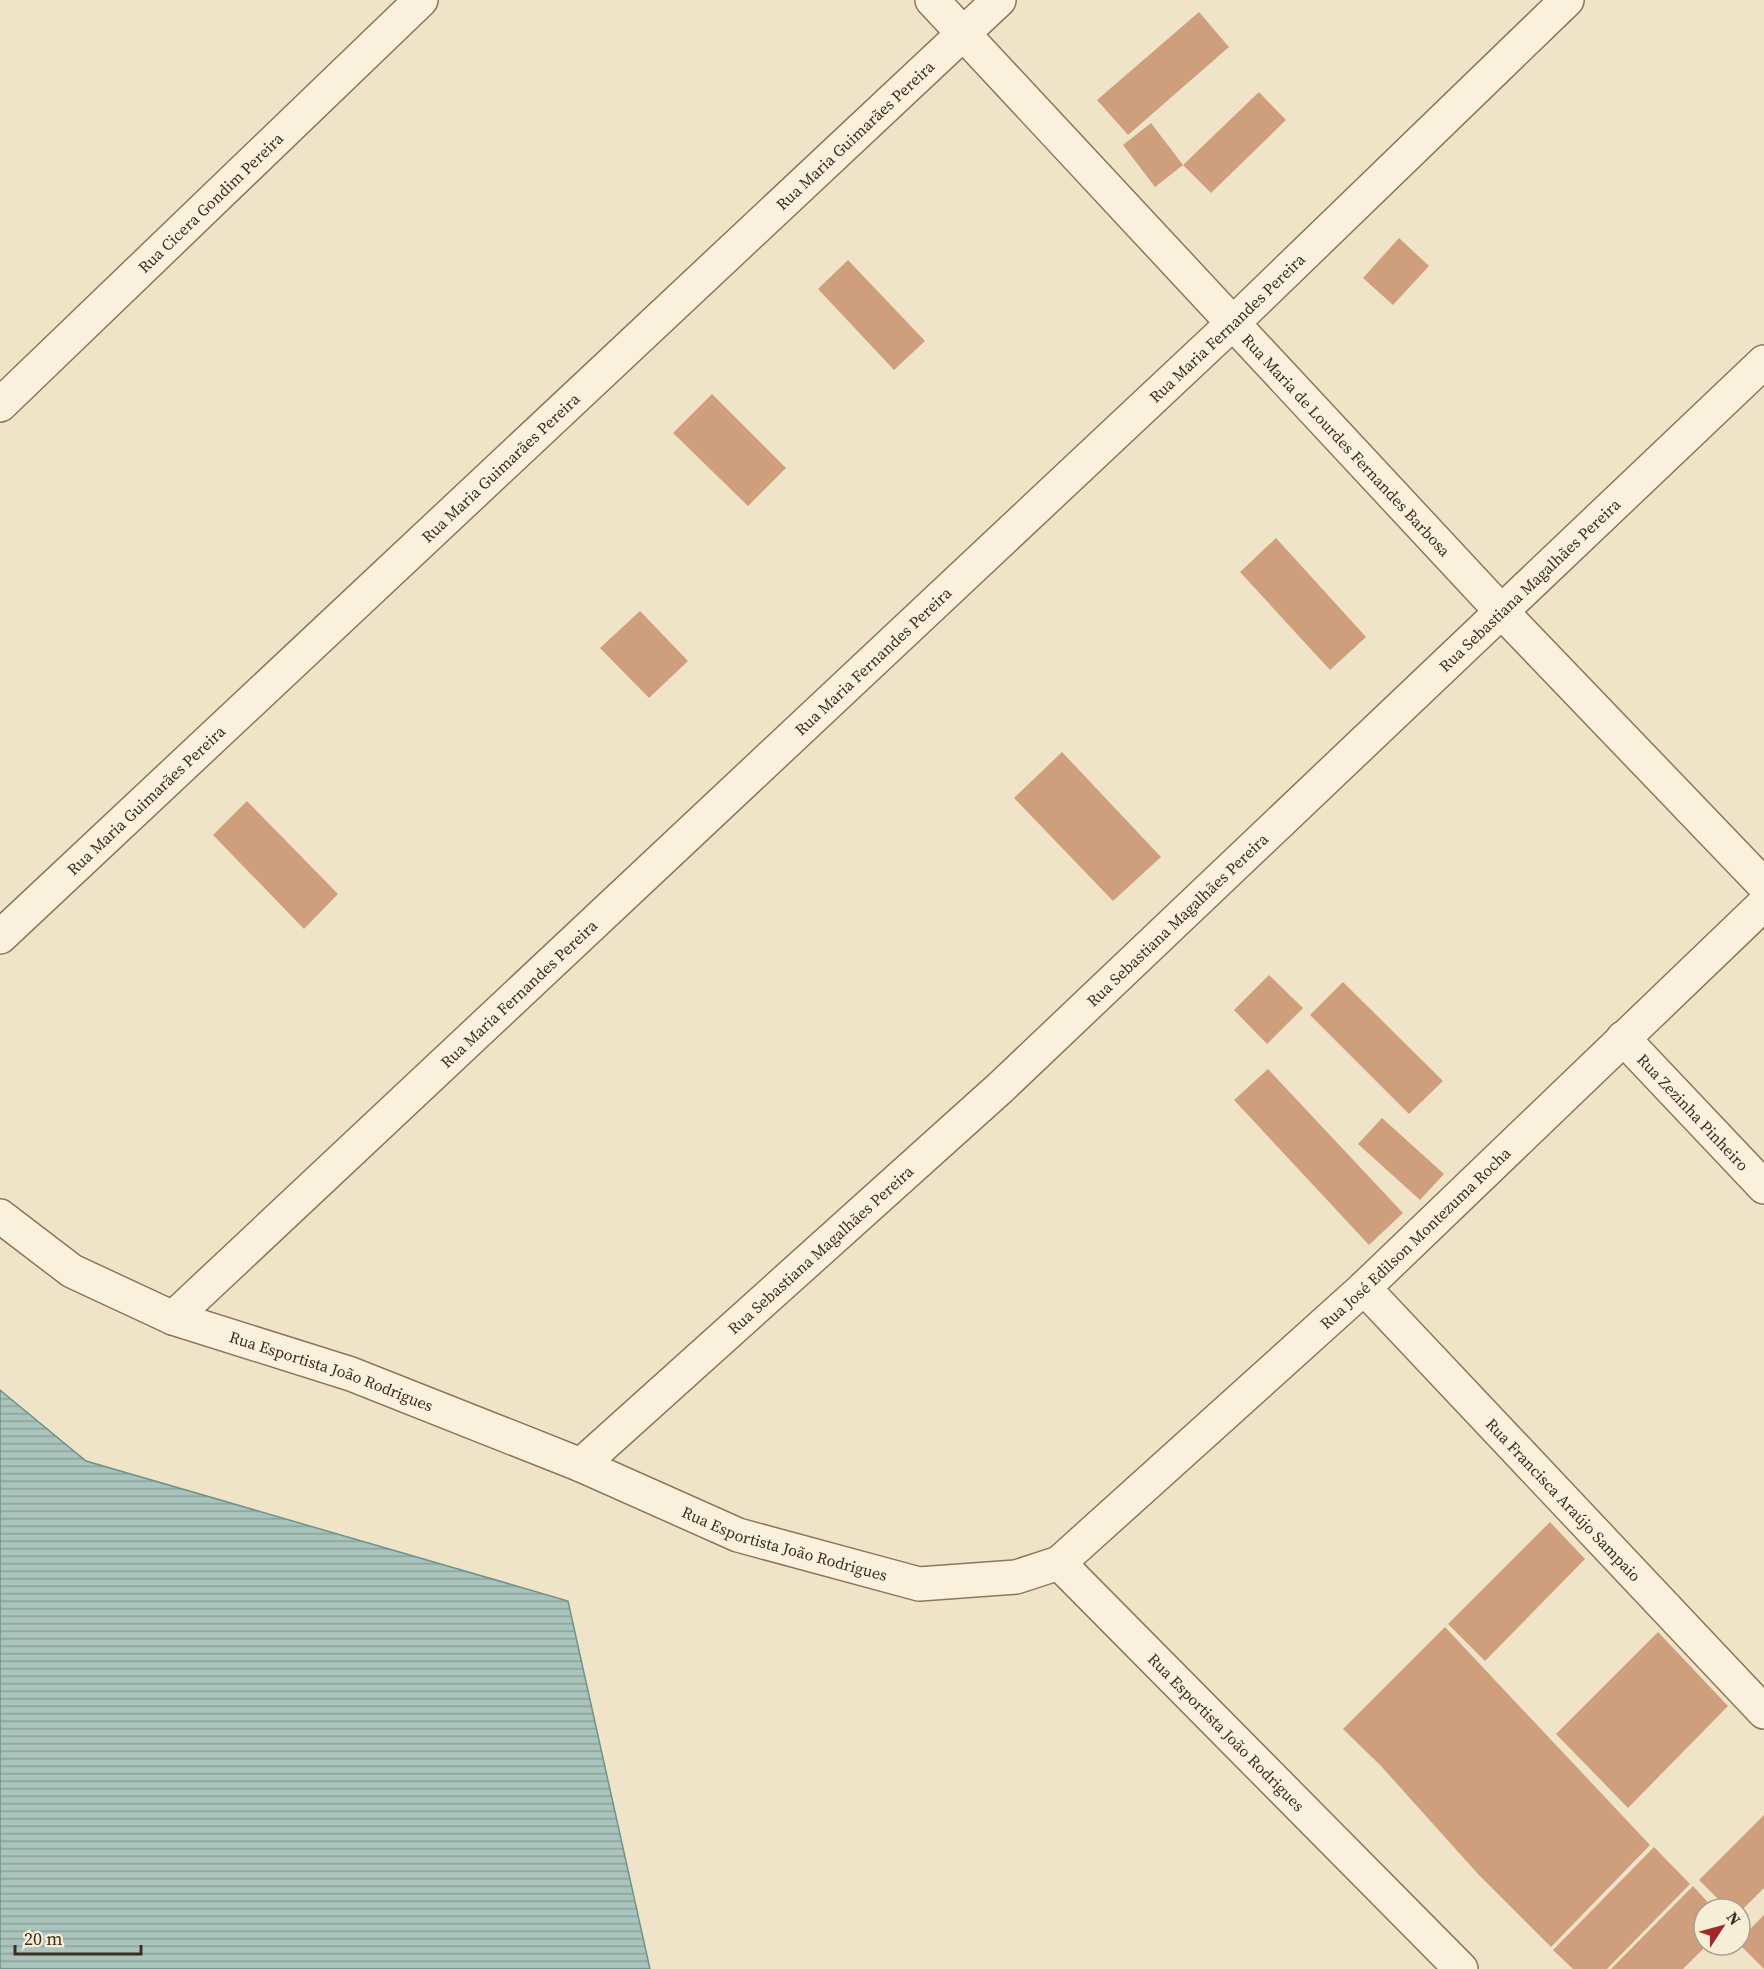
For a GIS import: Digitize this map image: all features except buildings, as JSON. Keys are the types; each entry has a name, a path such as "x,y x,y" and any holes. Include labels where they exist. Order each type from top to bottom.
{"street":[{"name":"Rua Cicera Gondim Pereira","path":"0,405 421,0"},
{"name":"Rua Maria de Lourdes Fernandes Barbosa","path":"932,0 1501,611 1764,885"},
{"name":"Rua Maria Guimarães Pereira","path":"0,937 999,0"},
{"name":"Rua Maria Fernandes Pereira","path":"173,1318 1233,323 1567,0"},
{"name":"Rua Sebastiana Magalhães Pereira","path":"581,1465 1000,1088 1764,362"},
{"name":"Rua José Edilson Montezuma Rocha","path":"1059,1563 1364,1288 1764,904"},
{"name":"Rua Zezinha Pinheiro","path":"1623,1038 1764,1187"},
{"name":"Rua Esportista João Rodrigues","path":"0,1216 72,1271 173,1318 351,1374 581,1465 738,1535 919,1584 1016,1577 1059,1563 1461,1969"},
{"name":"Rua Francisca Araújo Sampaio","path":"1364,1288 1764,1712"}],"water":[{"path":"0,1390 86,1461 568,1601 650,1969 0,1969"}]}
